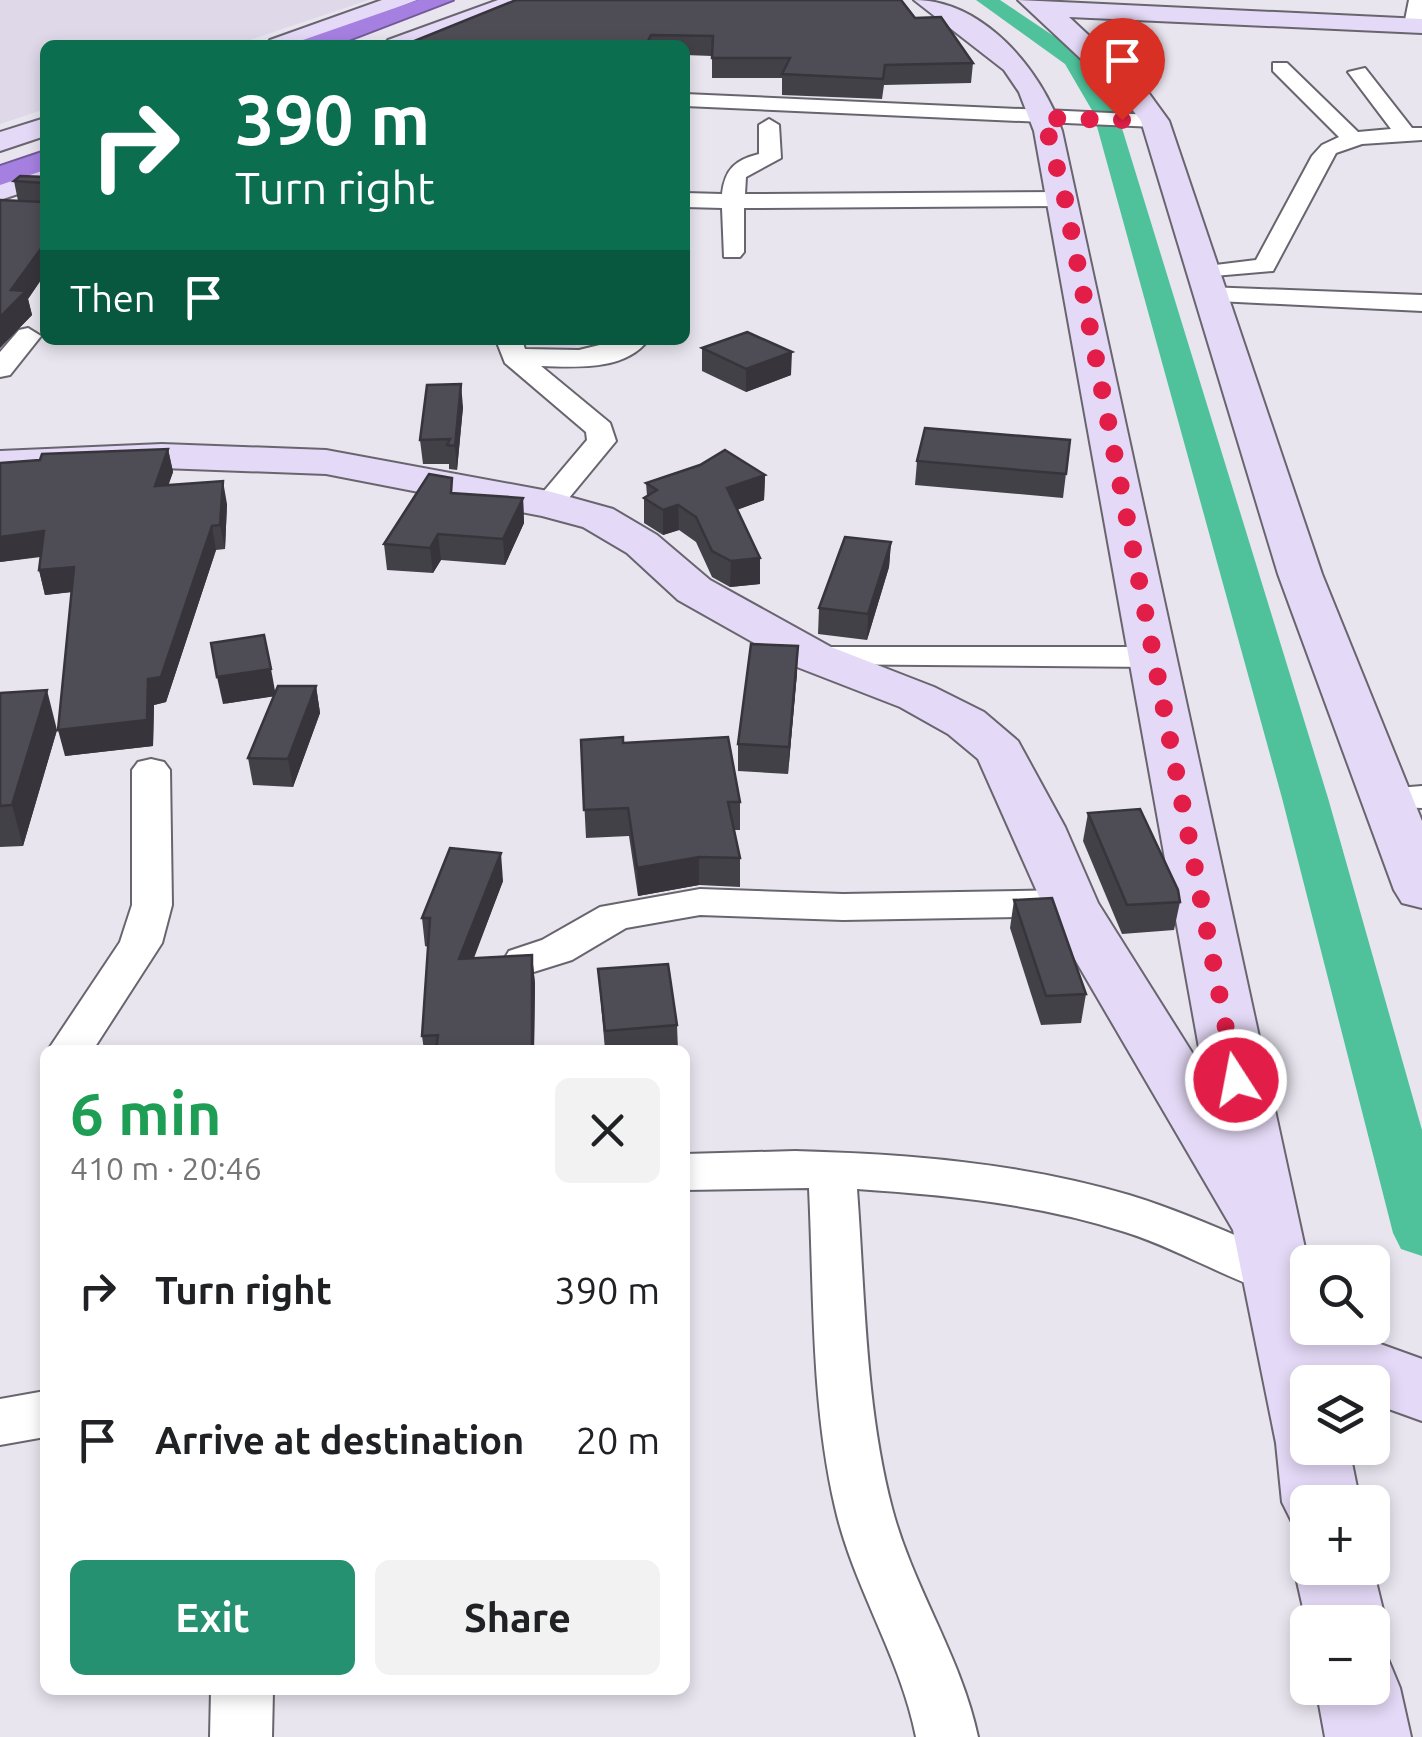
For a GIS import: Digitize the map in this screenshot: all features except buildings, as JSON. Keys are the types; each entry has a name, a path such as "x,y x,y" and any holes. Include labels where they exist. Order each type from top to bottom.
{"highway":[{"path":"326,40 441,0"},
{"path":"370,40 484,0"},
{"path":"0,154 40,140"},
{"path":"0,176 40,162"}],"street":[{"path":"293,40 405,0"},
{"path":"412,40 520,0"},
{"path":"926,0 966,26 1010,64 1054,118 1109,445 1294,1365"},
{"path":"1038,4 1418,25 1418,0"},
{"path":"1038,4 1136,94 1139,120 1204,284 1300,574 1404,797 1422,890"},
{"path":"1280,67 1353,139"},
{"path":"1358,72 1414,135"},
{"path":"690,100 1139,120"},
{"path":"732,252 735,174 770,158 770,125"},
{"path":"0,142 40,128"},
{"path":"1204,284 1264,266 1276,253 1316,163 1327,149 1353,139 1414,135"},
{"path":"5,206 40,179"},
{"path":"690,200 1065,199"},
{"path":"1204,284 1422,303"},
{"path":"0,369 28,336"},
{"path":"512,348 606,356 627,350 630,345"},
{"path":"512,348 600,429 602,441 548,504"},
{"path":"0,463 162,456 326,462 548,504 598,518 642,544 694,590 814,657 916,697 966,723 1000,752 1038,826 1070,903 1277,1281"},
{"path":"814,657 1154,657"},
{"path":"73,1045 141,943 152,905 151,770"},
{"path":"524,962 556,950 615,916 700,902 843,906 1070,903"},
{"path":"690,1172 832,1172 1018,1189 1127,1214 1277,1281 1397,1380"},
{"path":"832,1172 852,1453 877,1553 943,1710 947,1737"},
{"path":"0,1422 40,1415"},
{"path":"241,1737 242,1695"},
{"path":"1361,1705 1368,1737"}],"shaded area":[{"path":"0,0 369,0 250,40 40,40 40,111 0,124"}],"waterway":[{"path":"986,0 1074,60 1105,112 1305,798 1422,1233"}],"route":[{"path":"1122,120 1044,118 1065,199 1109,445 1236,1080"}]}
